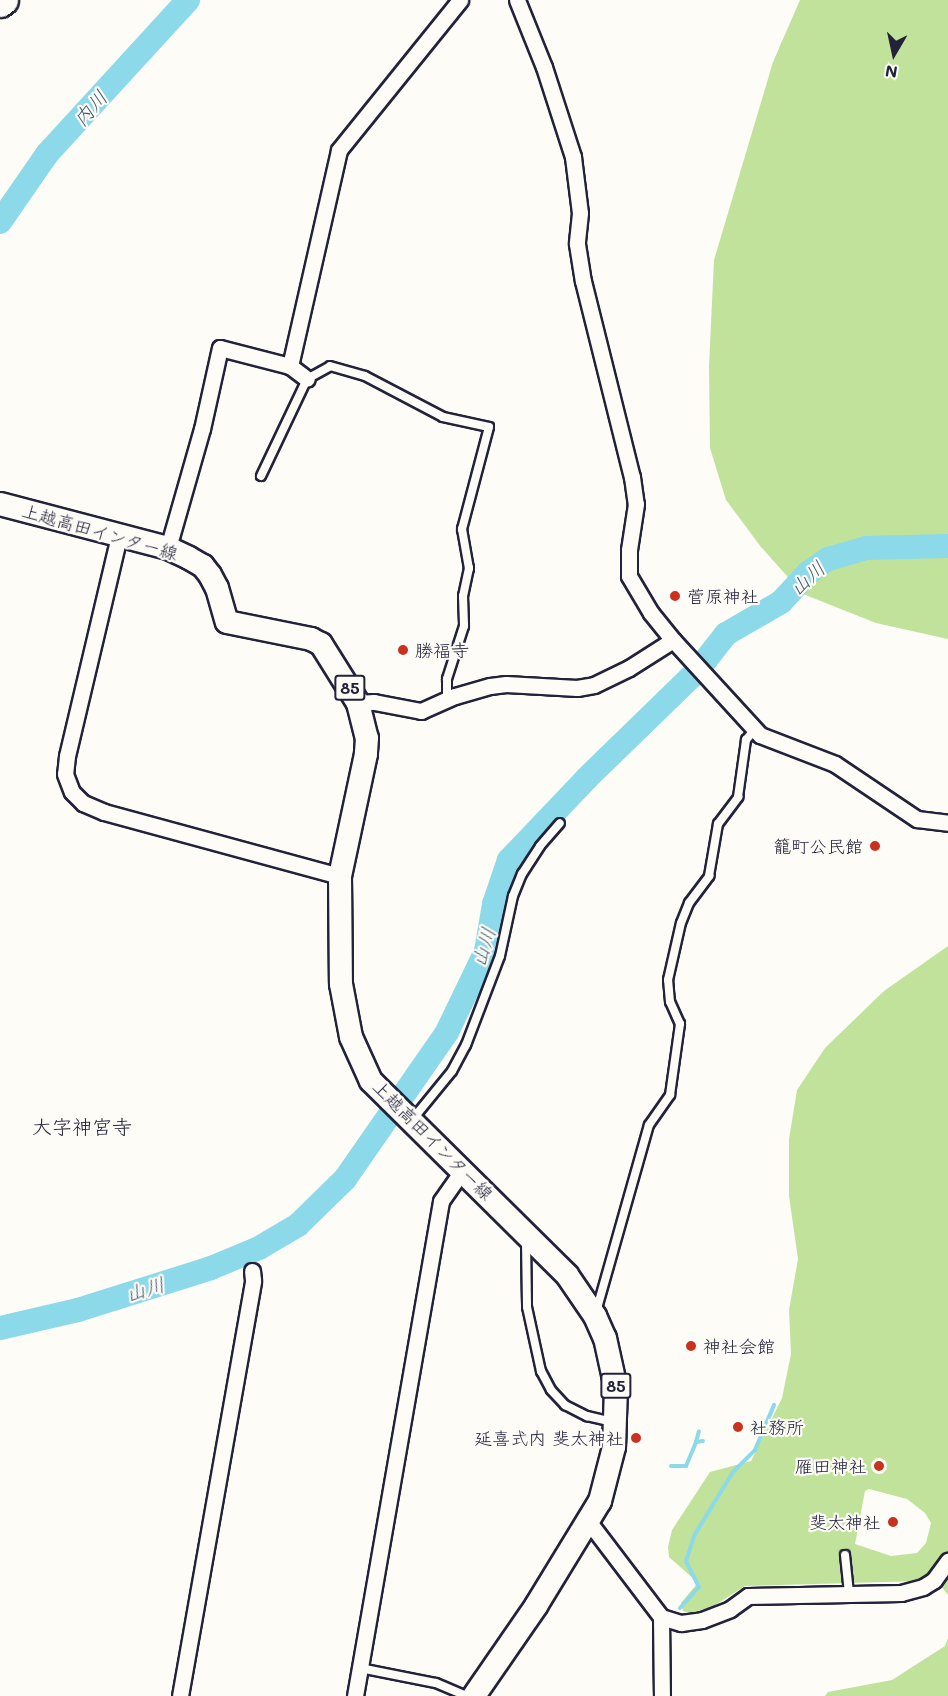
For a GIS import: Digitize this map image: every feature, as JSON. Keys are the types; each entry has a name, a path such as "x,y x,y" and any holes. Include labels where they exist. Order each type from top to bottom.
{"highway":[{"path":"0,3 4,0"}],"main road":[{"name":"上越高田インター線","path":"0,504 168,548 203,566 217,588 227,622 311,639 321,644 358,703 367,738 366,754 340,876 341,984 351,1037 370,1081 567,1275 594,1316 605,1338 616,1388 616,1422 607,1479 589,1522 536,1606 474,1696"}],"street":[{"path":"290,366 339,150 460,0"},
{"path":"518,0 547,76 573,157 580,213 577,244 583,281 632,477 636,504 629,550 629,576 651,613 754,730 781,745 835,764 917,819 948,823"},
{"path":"168,548 202,429 220,348 290,366 307,379"},
{"path":"119,536 67,756 65,774 72,792 83,803 104,812 340,876"},
{"path":"358,703 374,702 421,711 469,691 506,684 577,688 594,685 628,669 673,640"},
{"path":"355,1696 441,1201 462,1171"},
{"path":"180,1696 251,1292 252,1271"},
{"path":"589,1522 661,1617 681,1623 702,1620 730,1609 748,1596 901,1593 923,1587 934,1580 948,1561"},
{"path":"661,1617 662,1696"}],"lane":[{"path":"261,476 307,379 330,366 346,369 443,417 489,427 462,529 469,568 463,596 464,626 447,679 447,700"},
{"path":"594,1316 649,1125 670,1095 680,1024 670,1002 668,980 681,923 689,903 709,876 718,824 738,797 746,740 754,730"},
{"path":"408,1118 452,1071 466,1045 501,956 513,896 522,874 540,846 560,823"},
{"path":"526,1234 526,1307 541,1371 551,1390 566,1405 586,1416 616,1422"},
{"path":"845,1555 849,1593"},
{"path":"360,1668 436,1683 466,1696"}],"green space":[{"path":"800,0 948,0 948,639 876,623 803,594 761,547 726,500 710,448 709,366 714,260 773,62"},
{"path":"948,946 948,1595 942,1587 920,1581 745,1586 712,1607 689,1613 683,1611 681,1603 696,1585 696,1581 669,1557 668,1547 672,1530 710,1472 751,1461 782,1398 791,1354 789,1310 798,1259 789,1196 789,1139 797,1090 825,1048 884,991","holes":["869,1489 907,1499 925,1513 931,1523 926,1543 917,1553 891,1556 855,1544 865,1491"]},
{"path":"948,1638 948,1696 825,1696 828,1692 892,1680 945,1646"}],"waterway":[{"name":"内川","path":"0,222 47,154 188,0"},
{"name":"山川","path":"0,1328 78,1310 211,1268 259,1248 298,1225 345,1179 447,1032 486,951 494,904 509,860 587,778 697,671 726,634 781,602 808,573 828,559 866,548 948,546"},
{"path":"680,1608 699,1587 686,1561 695,1534 733,1472 755,1450 774,1405"},
{"path":"696,1442 699,1431"},
{"path":"671,1466 686,1466 696,1442 703,1441"}],"place":[{"name":"菅原神社","path":"675,596"},
{"name":"勝福寺","path":"403,650"},
{"name":"籠町公民館","path":"875,846"},
{"name":"神社会館","path":"691,1346"},
{"name":"社務所","path":"738,1427"},
{"name":"延喜式内 斐太神社","path":"636,1438"},
{"name":"雁田神社","path":"879,1466"},
{"name":"斐太神社","path":"893,1522"}],"district":[{"name":"大字神宮寺","path":"82,1126"}]}
